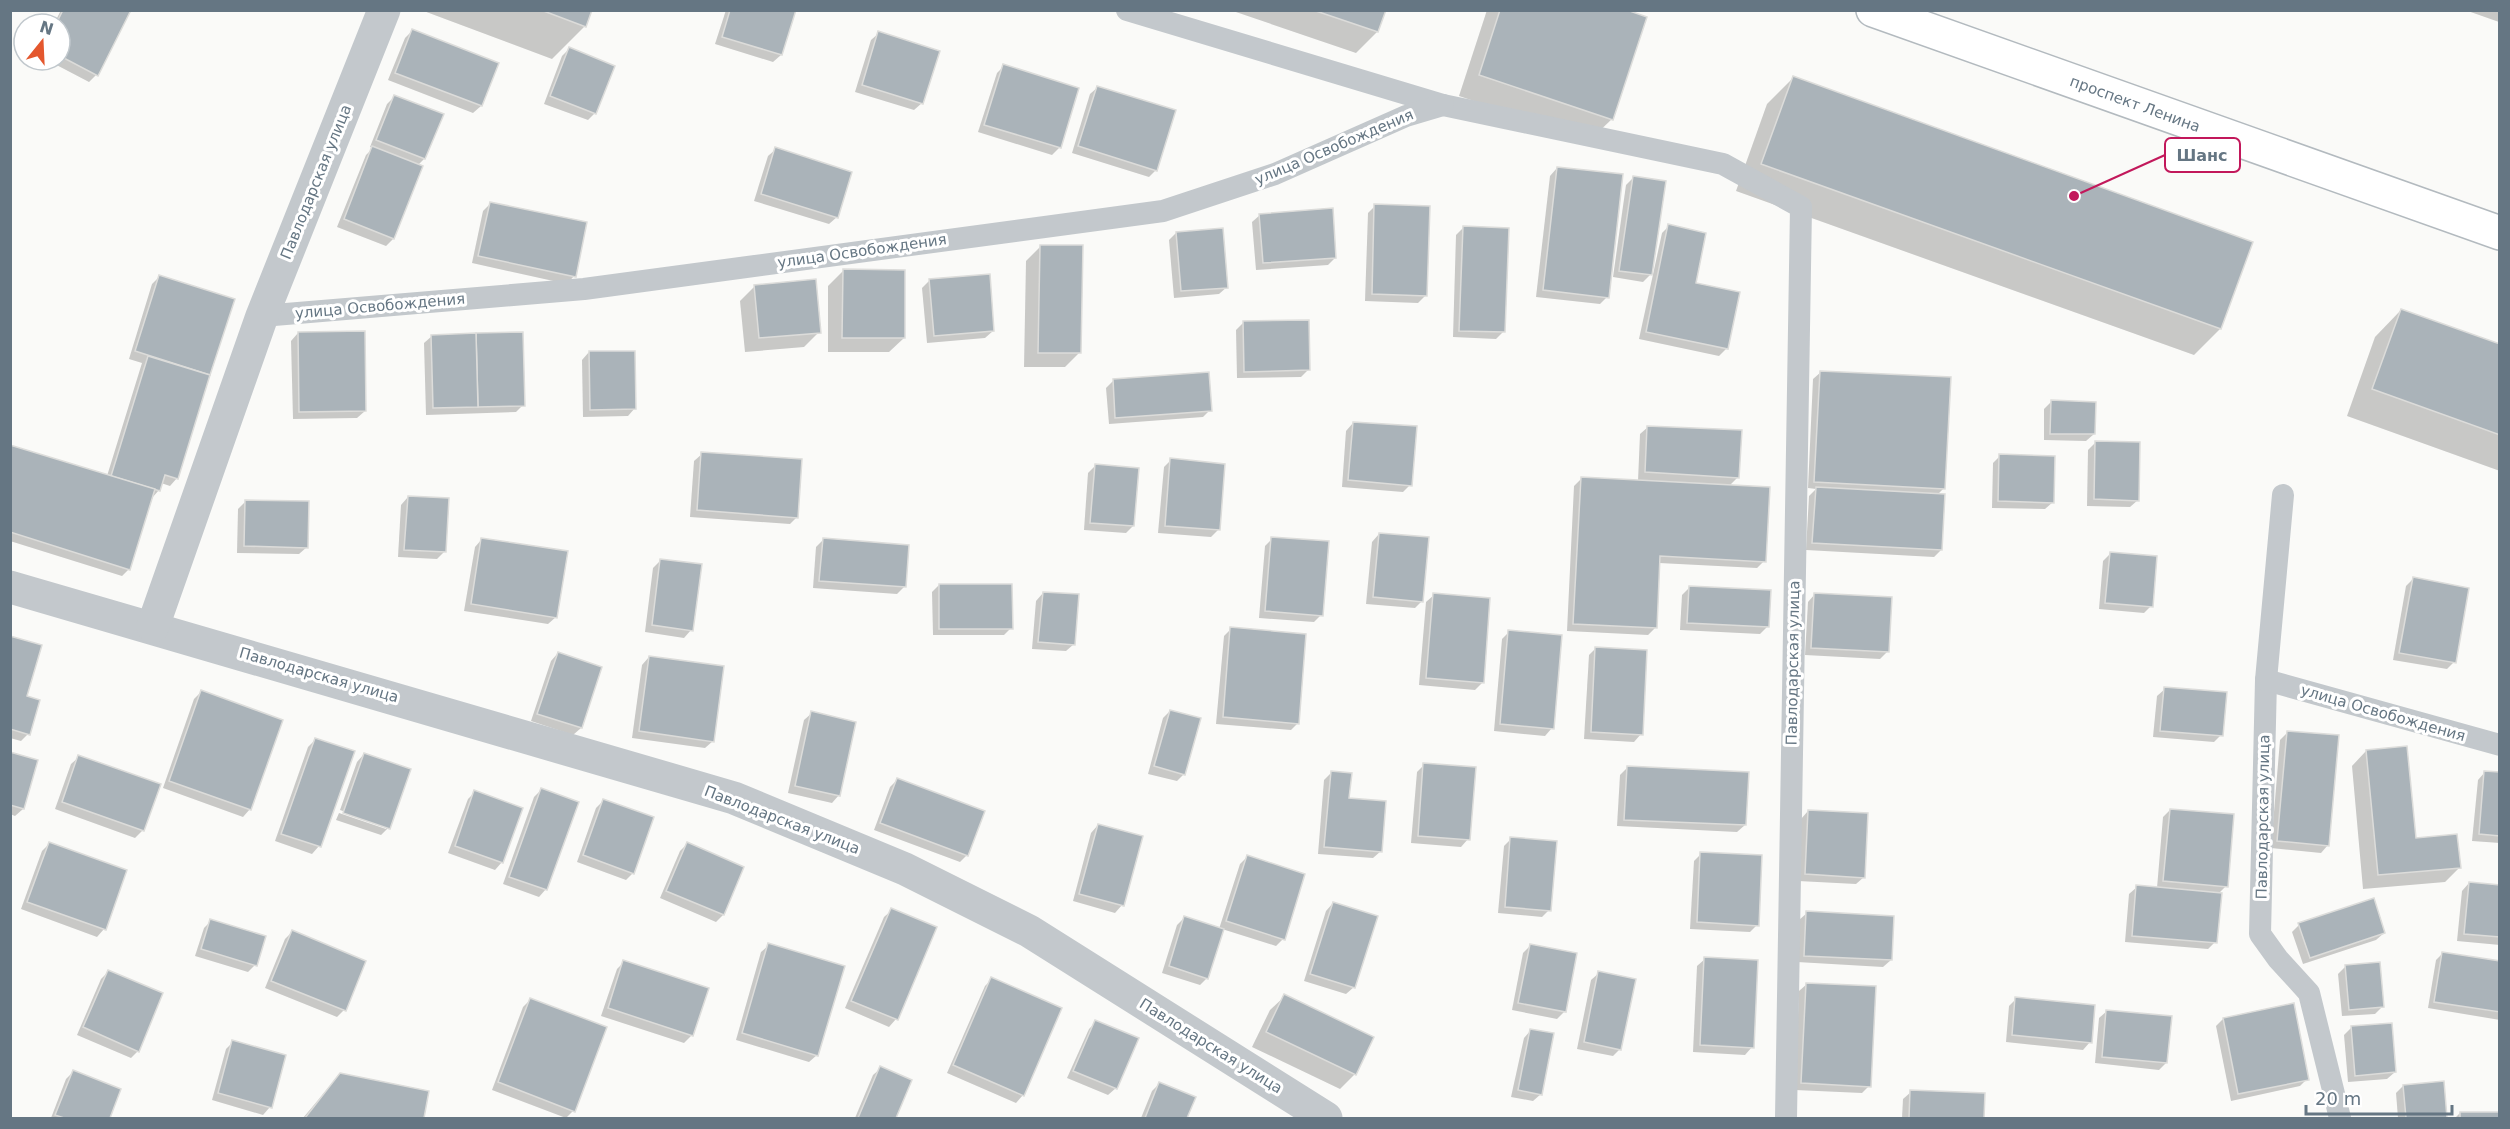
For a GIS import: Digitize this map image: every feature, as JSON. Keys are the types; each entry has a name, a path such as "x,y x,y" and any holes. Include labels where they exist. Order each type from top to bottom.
{"main road":[{"name":"проспект Ленина","path":"1873,10 2499,233"}],"street":[{"name":"Павлодарская улица","path":"153,627 262,316 384,10"},
{"name":"Павлодарская улица","path":"10,587 734,798 905,869 1029,930 1326,1119"}],"lane":[{"name":"улица Освобождения","path":"1127,10 1443,105 1723,164 1801,207"},
{"name":"улица Освобождения","path":"262,316 584,289 1164,211 1275,174 1406,116 1443,105"},
{"name":"Павлодарская улица","path":"1786,1119 1801,207"},
{"name":"Павлодарская улица","path":"2283,495 2266,680 2260,934 2278,959 2309,993 2340,1119"},
{"name":"улица Освобождения","path":"2266,680 2499,745"}],"building":[{"path":"63,10 131,10 98,76 72,62 72,12 62,12"},
{"path":"541,10 592,10 586,27"},
{"path":"730,10 796,10 782,55 722,37"},
{"path":"1313,10 1386,10 1378,32"},
{"path":"1500,10 1627,10 1647,17 1613,120 1479,75"},
{"path":"412,29 499,63 482,106 395,73"},
{"path":"878,31 940,51 923,104 862,85"},
{"path":"569,47 615,66 596,114 550,96"},
{"path":"1003,64 1079,88 1061,148 984,125"},
{"path":"1793,76 2253,242 2221,329 1761,164"},
{"path":"1097,86 1176,110 1157,171 1078,146"},
{"path":"394,95 444,114 425,159 376,140"},
{"path":"372,146 423,166 394,239 344,219"},
{"path":"775,147 852,172 838,218 761,194"},
{"path":"1557,167 1623,174 1609,298 1543,290"},
{"path":"1633,176 1666,181 1652,275 1619,271"},
{"path":"490,202 587,222 576,277 478,256"},
{"path":"1374,204 1430,206 1427,296 1372,294"},
{"path":"1333,208 1336,258 1263,263 1259,214"},
{"path":"1668,224 1706,233 1696,283 1740,292 1728,349 1646,332"},
{"path":"1463,226 1509,228 1505,332 1459,331"},
{"path":"1223,228 1228,288 1181,291 1176,232"},
{"path":"1040,245 1083,245 1081,353 1038,353"},
{"path":"843,269 905,270 905,338 842,338"},
{"path":"990,274 994,331 934,336 929,279"},
{"path":"159,275 235,299 210,375 135,351"},
{"path":"816,279 821,333 759,338 754,285"},
{"path":"2401,309 2500,344 2500,435 2372,389"},
{"path":"1309,320 1310,370 1244,372 1243,321"},
{"path":"365,331 366,411 299,412 298,332"},
{"path":"523,332 525,406 478,407 476,333"},
{"path":"476,333 478,407 433,408 431,335"},
{"path":"589,351 635,351 636,409 590,410"},
{"path":"148,356 210,375 178,479 165,475 160,491 111,476"},
{"path":"1820,371 1951,377 1945,489 1814,482"},
{"path":"1209,372 1212,411 1115,418 1113,379"},
{"path":"2051,400 2096,402 2095,434 2050,434"},
{"path":"1353,422 1417,426 1412,486 1348,480"},
{"path":"1647,426 1742,430 1739,478 1645,472"},
{"path":"2095,441 2140,442 2139,501 2094,499"},
{"path":"10,445 155,489 130,570 10,532"},
{"path":"701,452 802,459 798,518 697,510"},
{"path":"1999,454 2055,456 2054,503 1998,501"},
{"path":"1170,458 1225,464 1220,530 1165,526"},
{"path":"1095,464 1139,468 1134,526 1090,523"},
{"path":"1581,477 1770,487 1766,562 1660,556 1657,628 1573,624"},
{"path":"1816,487 1945,494 1942,550 1812,543"},
{"path":"408,496 449,498 446,552 404,550"},
{"path":"245,500 309,501 308,548 244,546"},
{"path":"1379,533 1429,537 1423,602 1373,597"},
{"path":"1271,537 1329,541 1323,616 1265,611"},
{"path":"481,538 568,551 557,618 471,604"},
{"path":"823,538 909,545 906,587 819,581"},
{"path":"2110,552 2157,556 2153,607 2105,603"},
{"path":"660,559 702,564 693,631 652,625"},
{"path":"2413,577 2469,588 2456,663 2399,653"},
{"path":"939,584 1012,584 1013,629 939,629"},
{"path":"1689,586 1771,590 1769,627 1687,623"},
{"path":"1043,592 1079,594 1075,645 1038,642"},
{"path":"1433,593 1490,598 1484,683 1426,678"},
{"path":"1814,593 1892,597 1889,652 1811,648"},
{"path":"1230,627 1306,634 1299,724 1223,717"},
{"path":"1508,630 1562,635 1554,729 1500,724"},
{"path":"10,636 42,645 27,696 40,700 30,735 10,729"},
{"path":"1595,647 1647,650 1643,735 1591,732"},
{"path":"558,652 602,667 582,728 537,714"},
{"path":"649,656 724,666 714,742 639,731"},
{"path":"2164,687 2227,692 2223,736 2160,731"},
{"path":"201,690 283,720 251,810 169,781"},
{"path":"1170,710 1201,718 1185,775 1154,766"},
{"path":"811,711 856,722 840,796 795,786"},
{"path":"2287,731 2339,735 2329,846 2277,841"},
{"path":"315,738 355,751 321,847 281,834"},
{"path":"2407,746 2416,838 2457,834 2461,868 2378,875 2366,750"},
{"path":"10,752 38,760 24,809 10,805"},
{"path":"364,753 411,769 390,829 343,813"},
{"path":"78,755 161,784 144,831 62,802"},
{"path":"1423,763 1476,767 1470,840 1418,836"},
{"path":"1627,766 1749,772 1746,825 1624,820"},
{"path":"1331,771 1352,773 1349,798 1386,801 1382,852 1324,847"},
{"path":"2484,771 2500,772 2500,836 2479,834"},
{"path":"897,778 985,811 968,856 880,823"},
{"path":"541,788 579,802 547,890 509,877"},
{"path":"474,790 523,808 503,863 455,846"},
{"path":"603,799 654,817 634,874 583,855"},
{"path":"2170,809 2234,814 2228,887 2163,881"},
{"path":"1808,810 1868,813 1865,878 1805,874"},
{"path":"1098,824 1143,836 1124,906 1079,894"},
{"path":"1510,837 1557,841 1551,911 1505,907"},
{"path":"49,842 127,870 106,930 27,902"},
{"path":"687,842 744,867 724,915 666,891"},
{"path":"1700,852 1762,855 1759,926 1697,922"},
{"path":"1247,855 1305,874 1285,940 1226,921"},
{"path":"2469,882 2500,885 2500,937 2464,934"},
{"path":"2136,885 2222,893 2217,943 2132,936"},
{"path":"2374,898 2385,933 2310,958 2298,923"},
{"path":"1333,902 1378,916 1355,988 1310,974"},
{"path":"891,908 937,927 898,1020 851,1001"},
{"path":"1806,911 1894,916 1892,960 1804,956"},
{"path":"1184,916 1224,929 1208,979 1169,966"},
{"path":"210,919 266,936 257,966 201,949"},
{"path":"292,930 366,961 346,1011 271,981"},
{"path":"768,943 845,966 818,1056 742,1033"},
{"path":"1530,944 1577,953 1566,1012 1518,1003"},
{"path":"2442,952 2500,961 2500,1012 2434,1002"},
{"path":"1704,957 1758,960 1754,1048 1700,1045"},
{"path":"623,960 709,988 693,1036 608,1008"},
{"path":"2380,962 2384,1007 2349,1010 2345,965"},
{"path":"108,970 163,993 139,1052 83,1027"},
{"path":"1598,971 1636,979 1621,1050 1584,1042"},
{"path":"991,977 1062,1008 1024,1096 953,1065"},
{"path":"1806,983 1876,986 1871,1087 1801,1083"},
{"path":"1284,994 1374,1037 1356,1075 1266,1032"},
{"path":"2015,997 2095,1005 2092,1043 2012,1035"},
{"path":"530,998 607,1027 575,1112 498,1082"},
{"path":"2294,1003 2309,1080 2238,1094 2223,1018"},
{"path":"2106,1010 2172,1016 2167,1063 2102,1057"},
{"path":"1095,1020 1139,1038 1117,1089 1073,1071"},
{"path":"2392,1023 2396,1072 2355,1076 2351,1026"},
{"path":"1530,1029 1554,1033 1542,1095 1518,1090"},
{"path":"232,1040 286,1055 272,1108 218,1093"},
{"path":"880,1066 912,1080 896,1118 858,1118"},
{"path":"73,1070 121,1089 110,1118 64,1118 55,1115"},
{"path":"340,1073 429,1091 424,1118 305,1118"},
{"path":"2444,1081 2447,1118 2406,1118 2403,1085"},
{"path":"1159,1082 1196,1097 1187,1118 1145,1118"},
{"path":"1910,1090 1985,1093 1984,1118 1909,1118"},
{"path":"2460,1112 2500,1112 2500,1118 2460,1118"}],"place":[{"name":"Шанс","path":"2074,196"}]}
